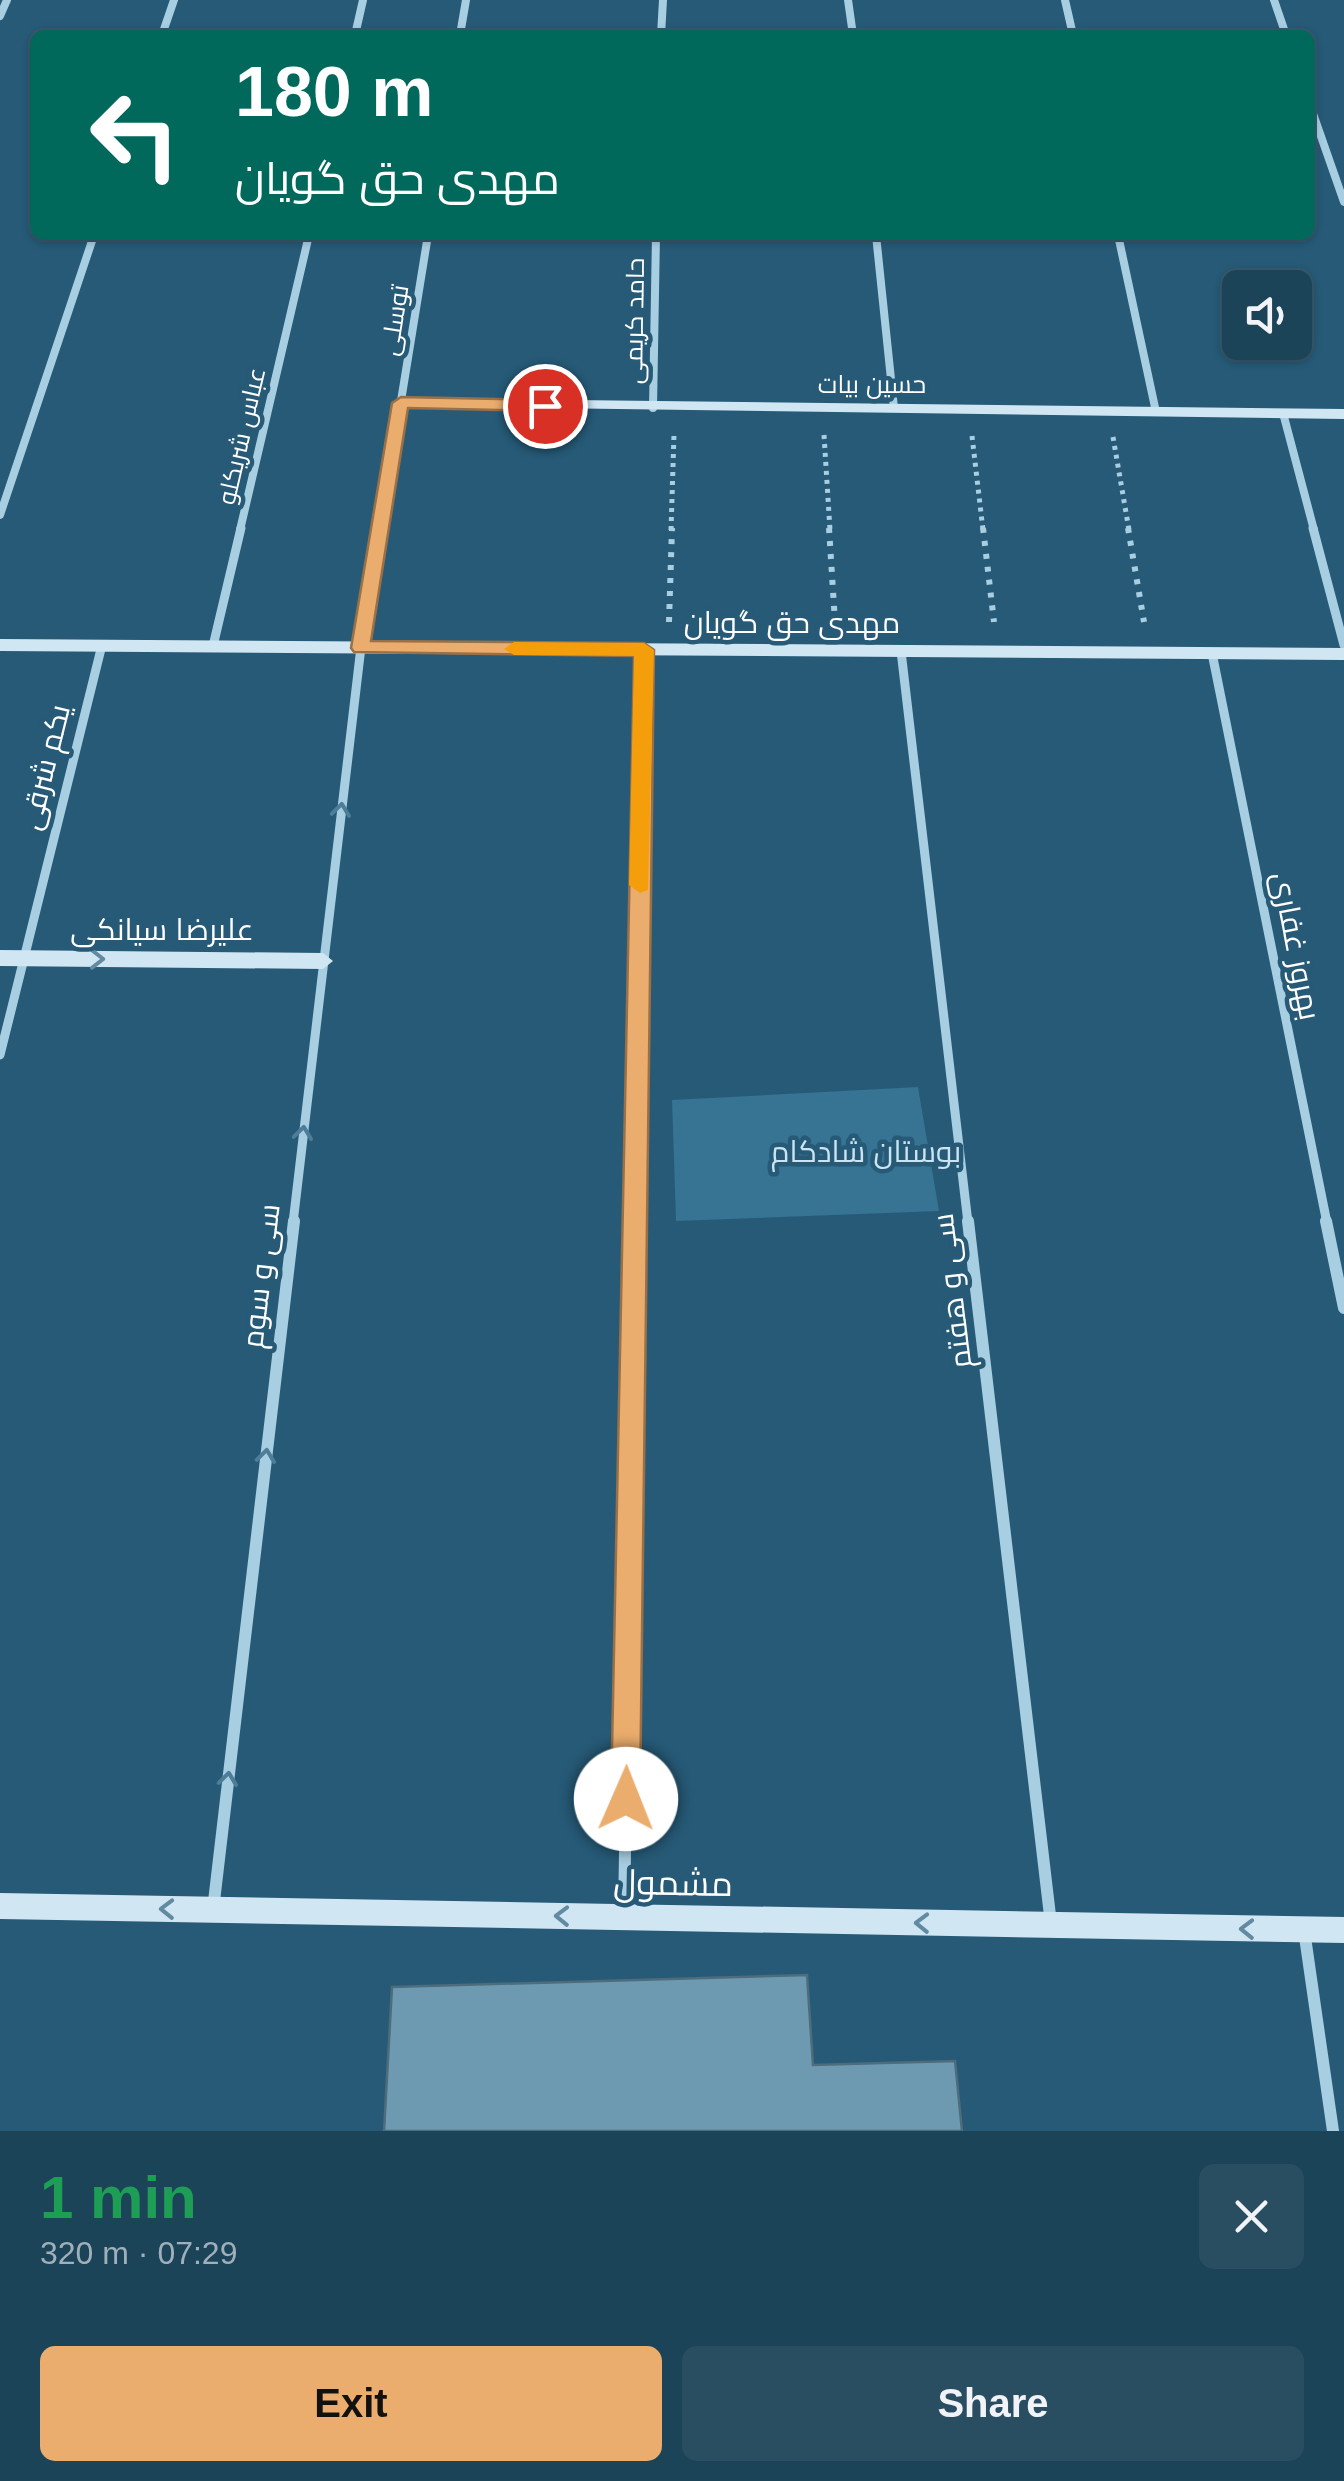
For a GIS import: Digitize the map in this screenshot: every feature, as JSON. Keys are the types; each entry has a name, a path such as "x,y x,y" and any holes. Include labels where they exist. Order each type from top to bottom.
{"street":[{"path":"0,16 7,0"},
{"path":"164,30 174,0"},
{"path":"356,30 363,0"},
{"path":"461,30 466,0"},
{"path":"661,30 662,0"},
{"path":"848,0 851,30"},
{"path":"1065,0 1072,30"},
{"path":"1274,0 1284,30"},
{"path":"1315,119 1344,202"},
{"path":"0,515 92,240"},
{"name":"عباس شریکلو","path":"213,646 307,240"},
{"name":"توسلی","path":"360,648 427,240"},
{"name":"حامد کریمی","path":"653,408 656,240"},
{"path":"877,240 894,408"},
{"path":"1119,240 1156,412"},
{"name":"حسین بیات","path":"401,403 1344,414"},
{"path":"1284,413 1344,645"},
{"name":"مهدی حق گویان","path":"0,645 1344,654"},
{"name":"یکم شرقی","path":"0,1055 102,646"},
{"name":"سی و سوم","path":"213,1910 360,648"},
{"path":"624,1917 644,650"},
{"name":"سی و هفتم","path":"901,651 1051,1926"},
{"name":"بهروز غفاری","path":"1212,653 1344,1308"},
{"name":"علیرضا سیانکی","path":"0,958 323,961"},
{"name":"مشمول","path":"0,1906 1344,1930"},
{"path":"1304,1930 1332,2131"}],"path":[{"path":"668,649 675,408"},
{"path":"822,408 836,651"},
{"path":"969,410 998,652"},
{"path":"1108,411 1149,653"}],"green space":[{"name":"بوستان شادکام","path":"918,1087 939,1211 676,1221 672,1100"}],"building":[{"path":"807,1975 813,2065 955,2061 962,2131 384,2131 392,1987"}],"slow traffic":[{"path":"514,649 644,650 640,885"}],"route":[{"path":"545,406 401,403 360,648 644,650 626,1799"}]}
